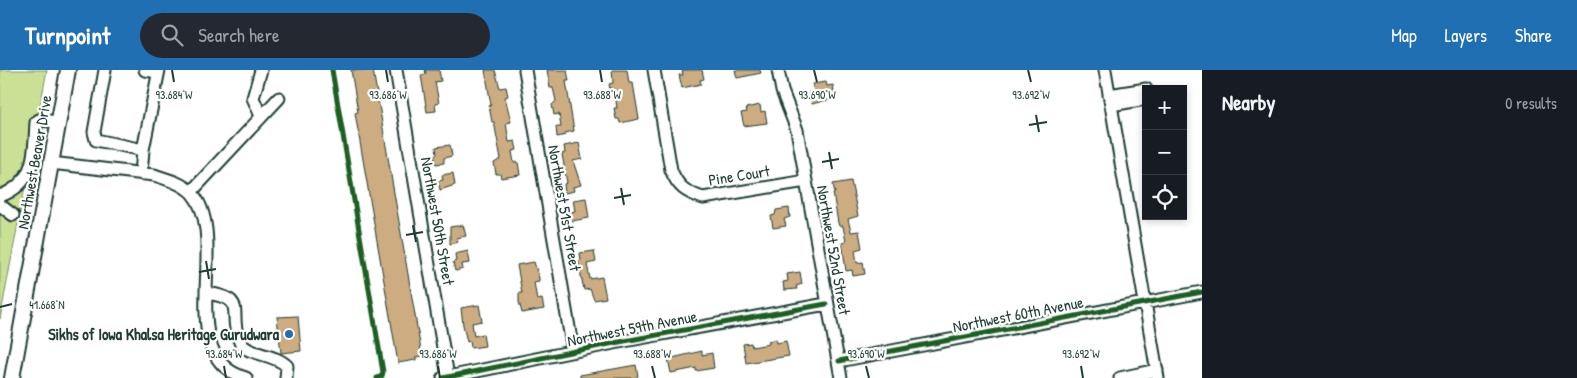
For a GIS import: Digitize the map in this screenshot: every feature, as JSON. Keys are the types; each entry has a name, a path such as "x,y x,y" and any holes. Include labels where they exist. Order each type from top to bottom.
{"main road":[{"name":"Northwest Beaver Drive","path":"12,378 68,70"}],"street":[{"path":"105,70 94,132 96,140 143,150"},
{"path":"142,174 143,150 159,71 145,70"},
{"path":"261,70 253,98 261,116"},
{"name":"Northwest 50th Street","path":"396,70 446,378"},
{"name":"Northwest 51st Street","path":"525,70 573,352"},
{"name":"Pine Court","path":"654,70 671,170 677,184 692,194 703,198 806,180"},
{"name":"Northwest 52nd Street","path":"778,70 782,91 797,130 826,304 841,378"},
{"path":"1105,70 1157,374 1120,378"},
{"path":"1110,100 1142,90"},
{"path":"191,192 242,141 261,116 280,98"},
{"path":"1110,100 1142,99"},
{"path":"0,196 18,188 26,180 35,144 36,122 39,120 59,122"},
{"path":"51,163 142,174 171,180 191,192 198,202 204,223 207,337 216,355 226,368 246,378"},
{"path":"0,205 13,215"},
{"name":"Northwest 60th Avenue","path":"839,361 1202,292"},
{"path":"206,293 224,295 232,300 235,306 236,326 240,343 248,350 280,358 287,366 286,378"},
{"name":"Northwest 59th Avenue","path":"446,378 499,372 573,352 826,304"}],"green space":[{"path":"0,70 47,70 0,319"}],"building":[{"path":"351,70 373,70 422,356 416,357 416,360 398,363 355,113 358,112"},
{"path":"425,70 439,70 441,81 435,82 439,103 435,104 436,111 427,112 421,75 426,74"},
{"path":"485,70 495,70 500,88 506,87 508,96 505,97 511,122 506,123 509,142 515,141 517,150 512,151 514,163 518,162 520,175 501,178 500,174 496,174 494,163 501,159 489,106 491,105"},
{"path":"547,70 567,70 569,81 566,81 574,131 557,137 556,127 561,127 559,114 554,115 552,105 556,101 553,88 550,88"},
{"path":"612,70 627,70 629,83 633,83 639,119 620,123 619,119 616,119 614,108 617,108 615,94 611,95 609,84 613,83"},
{"path":"682,70 702,70 704,79 700,80 701,84 682,88 679,75 683,75"},
{"path":"735,70 760,70 761,73 737,78"},
{"path":"826,82 827,86 833,85 835,98 812,104 809,92 814,91 812,84"},
{"path":"760,105 761,112 765,111 767,123 744,126 741,113 747,112 746,108"},
{"path":"579,143 582,159 573,161 581,185 573,187 574,191 565,193 564,184 567,183 562,154 565,153 564,146"},
{"path":"450,145 452,156 444,158 444,163 436,164 434,155 437,154 436,147"},
{"path":"453,173 455,185 440,190 438,181 443,180 442,175"},
{"path":"851,181 858,216 848,219 851,232 859,231 862,248 855,250 857,263 863,262 865,274 853,276 852,270 846,271 842,243 846,242 843,226 839,226 838,223 833,193 835,193 833,184"},
{"path":"586,198 589,218 572,221 570,212 575,211 573,200"},
{"path":"789,208 790,217 784,219 786,226 773,228 771,216 775,215 776,210"},
{"path":"463,225 466,236 457,238 458,242 450,244 450,227"},
{"path":"468,251 470,263 462,264 463,269 455,271 453,262 456,261 455,254"},
{"path":"594,251 596,262 587,264 590,279 602,277 606,298 594,300 590,289 584,290 578,261 581,260 580,253"},
{"path":"534,262 539,278 539,281 534,282 537,300 542,299 544,309 522,313 519,293 522,293 517,265"},
{"path":"800,272 802,284 796,286 797,289 784,290 783,282 788,281 787,274"},
{"path":"479,305 482,321 472,323 474,336 483,334 485,346 471,348 470,341 467,342 461,308"},
{"name":"Sikhs of Iowa Khalsa Heritage Gurudwara","path":"298,316 301,351 281,353 277,317"},
{"path":"776,339 777,343 786,341 789,356 746,363 743,344 751,343 752,347 769,344 768,341"},
{"path":"702,351 702,355 712,353 714,368 696,371 696,368 671,373 668,359"},
{"path":"636,365 638,376 635,378 580,378 580,375"}],"cycle path":[{"path":"332,70 383,372 382,376 377,378"},
{"path":"839,361 1202,292"},
{"path":"443,378 619,342 826,304"}],"place":[{"name":"Sikhs of Iowa Khalsa Heritage Gurudwara","path":"289,334"}]}
